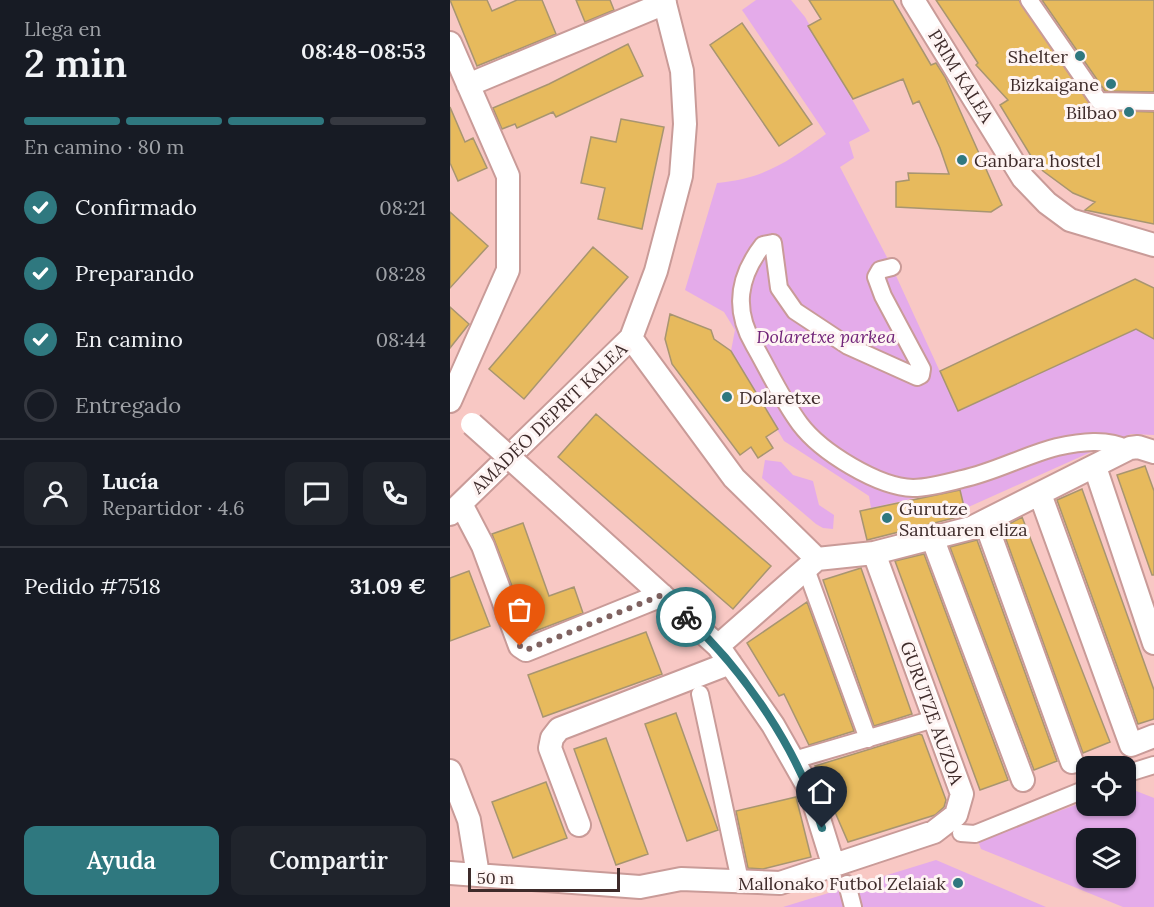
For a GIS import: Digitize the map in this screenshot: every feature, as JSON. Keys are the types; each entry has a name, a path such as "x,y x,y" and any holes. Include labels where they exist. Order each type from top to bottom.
{"street":[{"name":"PRIM KALEA","path":"913,0 1023,178 1047,203 1070,220 1154,245"},
{"path":"1029,0 1099,101 1154,102"},
{"path":"468,85 635,8 664,2"},
{"name":"AMADEO DEPRIT KALEA","path":"455,509 631,338 656,272 681,176 686,124 682,70 664,2"},
{"path":"450,44 508,176 508,270 450,403 724,654 794,760 810,790 853,907"},
{"path":"892,267 880,270 876,277 883,296 922,369 921,375 917,377 848,346 795,311 779,288 773,243 763,245 741,282 746,332 801,425 854,468 879,481 913,488 964,479 1041,451 1068,445 1110,442 1142,450"},
{"path":"631,338 734,478 812,564 868,739"},
{"path":"579,825 550,748 552,738 559,729 724,654 812,564 873,554 970,528 1095,467 1142,450"},
{"path":"1095,467 1154,643"},
{"path":"1040,494 1131,745 1154,736"},
{"path":"455,509 483,546 520,646 526,650 662,595"},
{"path":"985,521 1072,762"},
{"path":"932,537 1023,780"},
{"name":"GURUTZE AUZOA","path":"450,873 640,887 681,879 780,883 841,875 934,832 956,815 962,794 873,554"},
{"path":"700,694 739,876"},
{"path":"794,760 934,719"},
{"path":"1136,771 1154,765"},
{"path":"450,771 469,820 478,875"},
{"path":"961,833 975,834 1076,793"}],"green space":[{"name":"Dolaretxe parkea","path":"756,0 791,0 805,17 870,131 849,142 854,158 840,167 892,267 958,411 1136,329 1154,339 1154,435 1131,434 964,509 959,488 871,508 869,496 784,441 731,351 735,330 724,312 685,290 717,183 763,173 799,153 826,134 742,10"},
{"path":"765,460 781,462 793,475 813,481 819,505 834,515 833,529 823,528 816,524 762,478"},
{"path":"1136,791 1154,798 1154,907 1123,907 1076,888 1136,888 1136,828 1076,828 1076,888 981,849 978,841 1076,805 1076,816 1136,816"},
{"path":"936,860 1046,907 783,907"}],"building":[{"path":"450,0 487,0 492,11 517,0 542,0 556,34 477,66"},
{"path":"576,0 610,0 614,10 585,22"},
{"path":"809,0 893,0 931,65 936,63 945,77 1002,205 991,212 896,207 896,182 909,180 908,173 949,174 940,148 919,101 913,104 903,79 853,99 808,26 821,19"},
{"path":"936,0 1019,0 1094,110 1154,112 1154,224 1085,210 1095,202 1073,193 1043,171 1031,156 1000,105 1008,100 976,65 978,63"},
{"path":"1042,0 1154,0 1154,92 1105,91"},
{"path":"742,23 812,124 779,146 710,45"},
{"path":"628,44 643,76 556,117 553,112 517,128 515,124 502,129 493,108 549,84"},
{"path":"450,107 465,142 473,138 487,168 458,181 450,163"},
{"path":"621,119 664,127 642,229 598,219 605,188 581,183 591,137 616,142"},
{"path":"450,212 488,246 450,288"},
{"path":"593,247 628,277 524,399 489,369"},
{"path":"1135,279 1154,288 1154,339 1136,329 958,411 940,371"},
{"path":"450,307 469,324 450,348"},
{"name":"Dolaretxe","path":"670,314 711,330 714,339 731,351 778,429 766,437 773,448 758,458 751,447 740,455 672,364 665,339"},
{"path":"596,414 771,566 733,609 558,457"},
{"path":"1145,466 1154,491 1154,575 1152,575 1117,475"},
{"path":"1082,489 1154,690 1154,719 1138,724 1057,500"},
{"path":"960,490 966,515 867,540 860,511"},
{"path":"1022,517 1110,742 1083,753 1002,528"},
{"path":"523,523 549,596 574,587 583,613 530,633 492,534"},
{"path":"977,540 1057,761 1034,770 950,547"},
{"path":"924,554 1008,780 980,790 895,561"},
{"path":"861,568 912,714 874,726 823,580"},
{"path":"469,571 490,626 450,641 450,578"},
{"path":"807,602 854,731 809,745 784,694 779,696 747,643"},
{"path":"646,632 662,674 543,717 528,675"},
{"path":"676,713 718,830 687,841 645,724"},
{"path":"922,735 946,800 944,807 935,815 848,842 815,766"},
{"path":"606,738 648,854 616,865 574,749"},
{"path":"546,782 567,838 513,858 492,802"},
{"path":"796,797 811,857 763,869 748,868 736,811"}],"way so far":[{"path":"520,646 526,650 662,595 686,617"}],"place":[{"name":"Shelter","path":"1080,56"},
{"name":"Bizkaigane","path":"1111,84"},
{"name":"Bilbao","path":"1129,112"},
{"name":"Ganbara hostel","path":"962,160"},
{"name":"Dolaretxe","path":"727,397"},
{"name":"Gurutze Santuaren eliza","path":"887,518"},
{"name":"Mallonako Futbol Zelaiak","path":"958,883"}],"route":[{"path":"686,617 718,646 773,725 810,790 822,828"}]}
